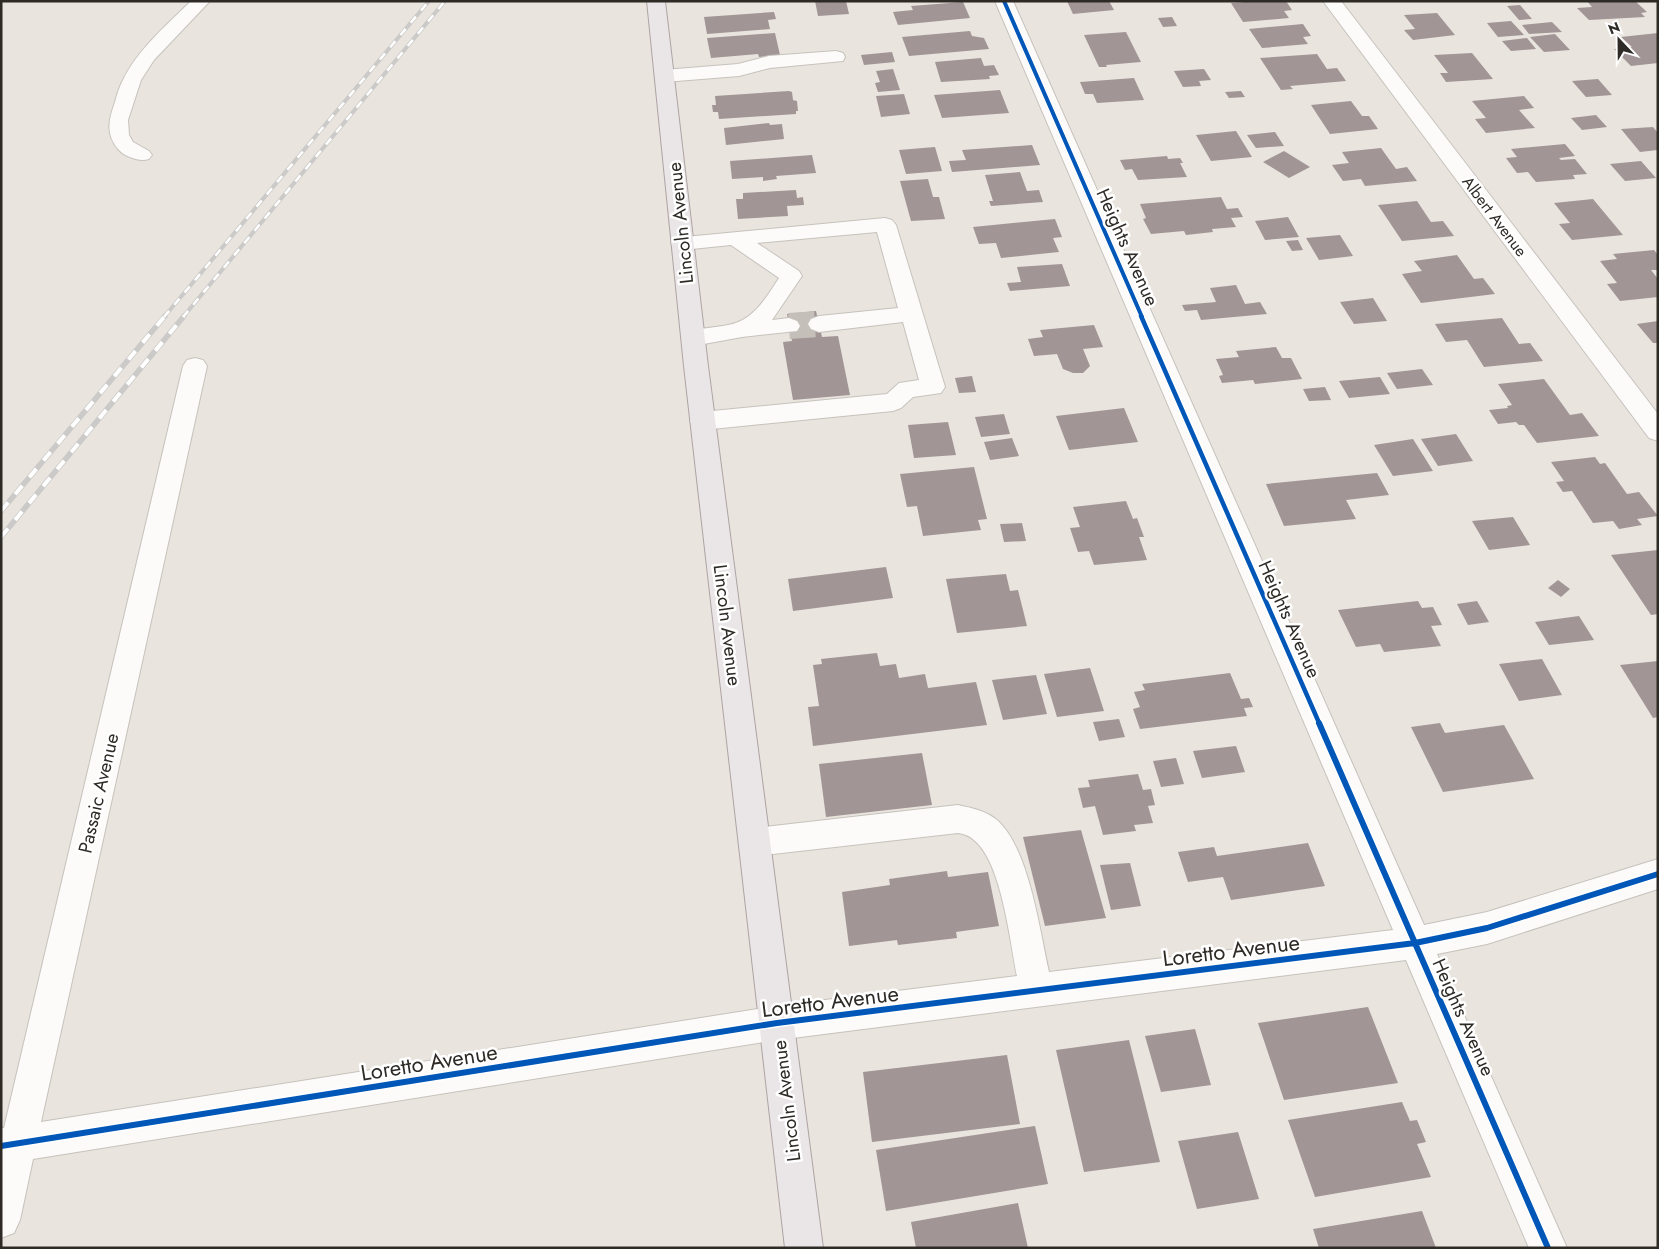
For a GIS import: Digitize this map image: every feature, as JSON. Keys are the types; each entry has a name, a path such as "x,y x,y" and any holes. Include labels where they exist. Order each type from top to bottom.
{"main road":[{"name":"Lincoln Avenue","path":"656,1 702,421 804,1248"}],"street":[{"path":"142,155 126,146 119,135 118,120 132,80 147,57 201,1"},
{"name":"Heights Avenue","path":"1004,1 1548,1248"},
{"name":"Albert Avenue","path":"1332,1 1658,432"},
{"path":"664,76 739,70 769,62 836,57"},
{"path":"682,243 885,225 933,387 907,389 893,402 702,421"},
{"path":"735,238 791,276 768,312 757,323 743,330"},
{"path":"819,324 911,314"},
{"path":"693,338 743,330 789,326"},
{"name":"Passaic Avenue","path":"1,1220 10,1145 195,366"},
{"path":"755,842 958,819 965,819 981,825 999,848 1010,871 1036,991"},
{"name":"Loretto Avenue","path":"10,1145 777,1023 1415,942 1487,928 1658,874"}],"building":[{"path":"815,1 846,1 849,14 818,16"},
{"path":"1067,1 1109,1 1114,10 1073,14"},
{"path":"1286,1 1292,10 1284,11 1289,18 1243,22 1231,3"},
{"path":"1587,1 1635,1 1647,12 1641,13 1645,17 1589,20 1577,8 1592,7"},
{"path":"963,2 970,18 898,25 893,12 913,10 911,6"},
{"path":"1520,5 1532,19 1519,20 1507,6"},
{"path":"774,12 776,19 768,20 770,29 707,34 704,17"},
{"path":"1437,13 1455,35 1413,40 1404,30 1415,29 1404,15"},
{"path":"1172,17 1177,26 1163,27 1158,18"},
{"path":"1511,21 1524,35 1498,37 1487,23"},
{"path":"1552,22 1562,32 1529,34 1522,25"},
{"path":"1303,24 1311,36 1303,37 1308,44 1262,48 1249,29"},
{"path":"970,31 972,36 984,38 989,49 909,56 902,37"},
{"path":"1126,32 1141,62 1099,67 1084,35"},
{"path":"775,33 780,55 759,57 758,54 711,58 707,38"},
{"path":"1658,33 1658,63 1631,66 1614,49 1632,47 1621,37"},
{"path":"1555,34 1570,50 1544,52 1530,37"},
{"path":"1527,38 1536,49 1511,51 1502,41"},
{"path":"892,52 895,62 864,65 861,55"},
{"path":"1472,53 1493,79 1446,82 1440,73 1448,73 1434,55"},
{"path":"1317,54 1327,69 1337,68 1346,81 1290,86 1293,89 1281,90 1260,58"},
{"path":"981,58 984,66 994,65 999,75 989,76 990,79 941,82 935,62"},
{"path":"893,69 900,90 878,92 875,83 880,82 876,71"},
{"path":"1204,69 1211,80 1199,81 1201,86 1183,87 1174,71"},
{"path":"1134,78 1144,100 1097,103 1093,94 1085,94 1080,82"},
{"path":"1598,79 1612,95 1586,97 1572,81"},
{"path":"1000,90 1009,113 942,118 934,95"},
{"path":"1241,91 1245,97 1229,98 1225,92"},
{"path":"792,92 793,100 797,101 798,111 796,111 796,114 719,119 718,112 713,112 712,105 716,105 715,96"},
{"path":"904,94 910,114 881,117 876,96"},
{"path":"1524,96 1534,108 1519,110 1535,128 1486,133 1475,119 1486,118 1472,101"},
{"path":"1351,101 1362,116 1369,116 1378,129 1330,134 1311,105"},
{"path":"1596,115 1607,127 1582,130 1571,118"},
{"path":"769,123 770,125 782,124 784,139 726,145 724,128"},
{"path":"1653,127 1658,133 1658,150 1640,152 1621,129"},
{"path":"1236,131 1252,157 1211,161 1196,135"},
{"path":"1275,132 1284,146 1256,148 1247,135"},
{"path":"1565,144 1575,156 1559,158 1561,160 1575,159 1587,174 1573,175 1575,179 1536,182 1528,172 1517,173 1506,158 1517,157 1511,149"},
{"path":"1032,145 1040,165 952,172 949,161 966,160 962,150"},
{"path":"935,147 942,171 906,174 899,150"},
{"path":"1381,148 1396,169 1407,167 1417,181 1365,186 1361,179 1343,181 1332,165 1349,163 1342,152"},
{"path":"1284,151 1310,167 1289,178 1263,162"},
{"path":"812,155 816,173 776,176 777,179 763,181 763,177 732,179 730,161"},
{"path":"1167,156 1168,159 1180,158 1183,163 1180,163 1187,177 1138,180 1132,169 1125,170 1120,160"},
{"path":"1641,161 1656,178 1625,181 1610,164"},
{"path":"1020,172 1027,191 1039,190 1043,202 991,206 989,201 993,201 985,175"},
{"path":"928,179 933,197 939,197 945,219 911,221 900,181"},
{"path":"796,190 797,198 803,197 804,205 787,206 788,216 738,219 736,199 743,199 743,193"},
{"path":"1221,197 1227,209 1238,208 1243,217 1231,218 1236,227 1212,229 1213,232 1186,235 1184,231 1151,234 1143,219 1146,218 1140,204"},
{"path":"1593,199 1623,235 1572,240 1559,224 1570,223 1554,203"},
{"path":"1417,201 1431,222 1443,221 1454,236 1402,241 1378,205"},
{"path":"1288,217 1299,237 1265,240 1255,221"},
{"path":"1055,219 1062,237 1053,238 1059,252 1001,258 996,243 979,244 973,227"},
{"path":"1340,235 1353,256 1319,260 1306,238"},
{"path":"1298,240 1303,250 1292,251 1286,241"},
{"path":"1654,250 1658,255 1658,270 1651,270 1658,279 1658,297 1620,301 1607,284 1617,283 1600,261 1617,259 1613,254"},
{"path":"1457,255 1474,279 1483,278 1495,294 1421,303 1402,274 1422,271 1414,261"},
{"path":"1062,264 1070,286 1010,291 1007,283 1021,282 1017,267"},
{"path":"1236,285 1245,304 1260,302 1267,314 1201,320 1197,310 1185,311 1182,305 1216,302 1210,288"},
{"path":"1373,298 1387,321 1354,324 1340,302"},
{"path":"816,311 822,337 838,336 850,395 793,400 783,342 792,341 787,314"},
{"path":"1502,318 1519,344 1530,343 1543,361 1484,367 1467,340 1446,342 1435,324"},
{"path":"1658,321 1658,343 1653,343 1637,324"},
{"path":"1094,325 1103,347 1083,349 1090,366 1083,373 1073,373 1063,369 1057,354 1034,356 1028,339 1043,337 1040,330"},
{"path":"1276,347 1282,358 1291,358 1302,379 1255,384 1253,380 1222,383 1219,376 1223,375 1216,359 1239,357 1236,351"},
{"path":"1422,369 1433,385 1397,389 1387,373"},
{"path":"972,376 976,392 959,393 955,378"},
{"path":"1380,377 1390,394 1349,398 1339,381"},
{"path":"1544,379 1570,415 1582,413 1599,436 1537,443 1524,425 1519,425 1516,422 1498,424 1489,410 1508,408 1507,406 1512,405 1498,384"},
{"path":"1325,387 1331,400 1309,401 1303,389"},
{"path":"1124,408 1138,442 1069,450 1056,416"},
{"path":"1004,414 1010,434 981,437 975,417"},
{"path":"948,422 956,455 914,458 908,425"},
{"path":"1456,434 1473,461 1438,466 1421,439"},
{"path":"1012,438 1019,456 990,460 984,442"},
{"path":"1413,439 1433,471 1393,476 1374,445"},
{"path":"1595,457 1600,464 1605,463 1627,494 1639,492 1658,516 1637,519 1642,525 1619,529 1613,521 1593,523 1572,491 1563,492 1556,482 1564,481 1551,462"},
{"path":"974,467 987,519 978,520 981,530 923,536 917,506 907,507 900,474"},
{"path":"1377,473 1389,495 1346,500 1356,519 1284,526 1266,484"},
{"path":"1126,501 1133,519 1137,518 1144,537 1139,537 1147,560 1094,565 1089,551 1078,552 1070,528 1080,527 1073,507"},
{"path":"1513,517 1530,545 1489,550 1472,521"},
{"path":"1022,523 1026,541 1004,542 1000,524"},
{"path":"1658,550 1658,614 1651,615 1611,555"},
{"path":"886,567 893,598 793,611 788,579"},
{"path":"1006,574 1010,591 1018,590 1027,626 957,633 946,579"},
{"path":"1558,580 1570,589 1561,597 1548,588"},
{"path":"1418,601 1422,608 1433,607 1442,625 1431,626 1441,646 1384,652 1380,644 1356,647 1338,610"},
{"path":"1477,601 1489,622 1468,625 1457,604"},
{"path":"1579,616 1594,640 1549,645 1535,622"},
{"path":"877,653 880,666 896,664 899,678 925,674 928,688 976,682 987,725 813,746 808,707 819,706 813,665 822,664 821,659"},
{"path":"1542,659 1562,695 1519,701 1499,664"},
{"path":"1658,661 1658,717 1653,718 1620,665"},
{"path":"1090,668 1104,711 1057,717 1044,674"},
{"path":"1230,673 1241,699 1249,698 1253,707 1244,708 1247,716 1140,729 1133,709 1140,707 1134,692 1145,690 1142,684"},
{"path":"1036,675 1047,714 1003,720 992,680"},
{"path":"1119,719 1125,737 1099,741 1093,722"},
{"path":"1440,723 1445,733 1504,725 1534,779 1443,792 1411,727"},
{"path":"1236,746 1245,772 1202,778 1193,751"},
{"path":"922,753 932,805 826,817 819,764"},
{"path":"1176,758 1184,784 1161,787 1153,761"},
{"path":"1138,774 1143,790 1151,789 1155,805 1148,806 1153,823 1134,825 1136,831 1103,835 1095,806 1083,808 1078,788 1090,787 1088,780"},
{"path":"1081,830 1106,918 1045,926 1023,837"},
{"path":"1308,843 1325,886 1231,900 1223,877 1188,882 1178,852 1214,847 1217,856"},
{"path":"1130,863 1141,906 1111,910 1100,865"},
{"path":"947,871 948,877 988,872 999,926 956,932 957,938 898,945 897,940 849,946 842,892 890,885 889,879"},
{"path":"1368,1007 1398,1083 1284,1100 1258,1023"},
{"path":"1195,1029 1211,1085 1161,1092 1145,1036"},
{"path":"1129,1040 1160,1162 1084,1172 1056,1050"},
{"path":"1007,1055 1020,1124 872,1142 863,1072"},
{"path":"1402,1102 1410,1121 1417,1120 1426,1142 1417,1144 1431,1177 1315,1197 1288,1120"},
{"path":"1035,1126 1048,1184 886,1211 876,1150"},
{"path":"1238,1132 1259,1199 1197,1209 1178,1141"},
{"path":"1018,1203 1028,1248 916,1248 911,1222"},
{"path":"1422,1211 1436,1248 1319,1248 1313,1229"}],"tunnel":[{"path":"789,326 819,324"}],"railway":[{"path":"164,317 429,1"},
{"path":"183,317 445,1"},
{"path":"1,511 165,316"},
{"path":"1,537 184,316"}],"cycle path":[{"path":"1004,1 1548,1248"},
{"path":"1,1146 777,1023 1415,943 1487,928 1658,874"}]}
